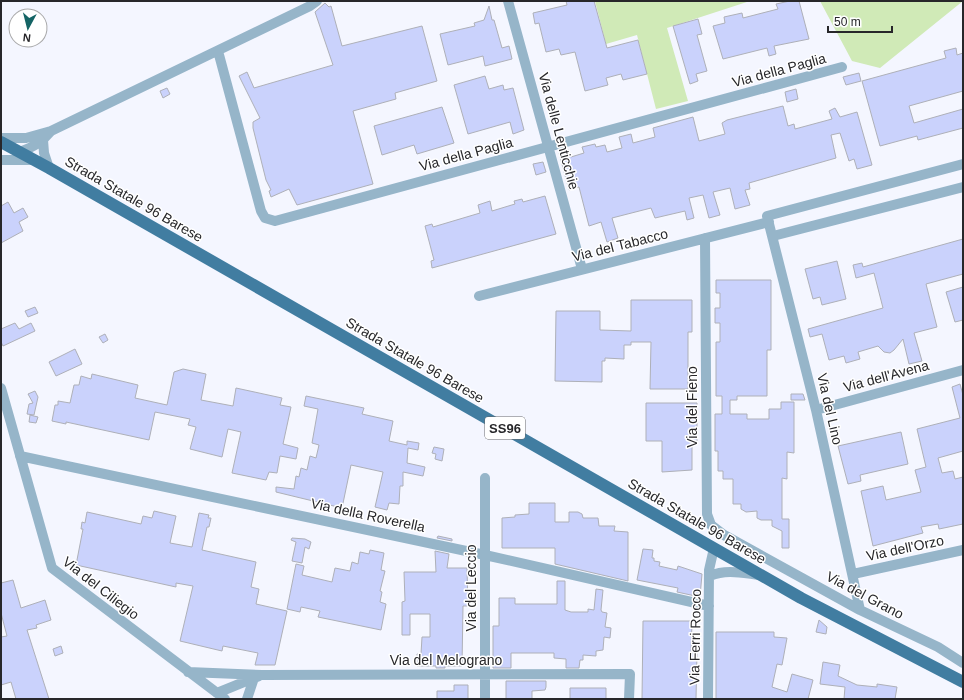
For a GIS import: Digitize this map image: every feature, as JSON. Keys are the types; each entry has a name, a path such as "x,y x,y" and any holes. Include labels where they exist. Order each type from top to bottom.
{"main road":[{"name":"Strada Statale 96 Barese","path":"3,144 50,168 801,598 963,682"}],"street":[{"path":"37,161 4,160 3,144 51,131 218,51 310,6 317,1"},
{"name":"Via delle Lenticchie","path":"508,1 582,270"},
{"name":"Via della Paglia","path":"218,51 261,211 265,218 275,221 842,67"},
{"path":"20,152 32,148 43,140 51,131"},
{"path":"20,152 26,138"},
{"path":"43,140 44,153 50,168"},
{"name":"Via del Tabacco","path":"479,296 704,238 963,164"},
{"path":"773,236 963,187"},
{"name":"Via del Lino","path":"768,219 816,410 860,610"},
{"name":"Via del Fieno","path":"704,238 707,514 709,521 716,529 753,551"},
{"name":"Via dell'Avena","path":"816,410 963,370"},
{"name":"Via del Ciliegio","path":"1,388 52,568 221,696"},
{"name":"Via della Roverella","path":"20,456 485,555 709,606"},
{"name":"Via del Leccio","path":"485,478 485,699"},
{"path":"714,548 714,574"},
{"name":"Via dell'Orzo","path":"853,574 963,550"},
{"path":"743,564 753,551"},
{"name":"Via del Grano","path":"753,551 860,610 938,647 963,663"},
{"path":"714,574 726,555"},
{"path":"714,574 736,572 762,575"},
{"name":"Via Ferri Rocco","path":"708,699 709,606 714,574"},
{"name":"Via del Melograno","path":"188,672 258,676 630,674 629,699"},
{"path":"221,696 258,676"},
{"path":"247,699 258,676"}],"green space":[{"path":"595,1 750,1 667,28 688,101 656,109 637,35 606,44"},
{"path":"820,1 963,1 880,68 852,61"}],"building":[{"path":"566,1 594,1 607,48 638,40 647,74 623,80 621,74 606,78 608,85 585,91 575,52 561,55 559,49 546,52 539,23 535,24 533,13 567,5"},
{"path":"799,1 809,39 774,46 776,54 769,56 767,48 723,59 713,26 725,23 724,17 742,13 743,18 778,9 776,4"},
{"path":"325,3 329,7 331,6 342,46 422,26 437,81 395,93 396,99 353,111 373,184 297,205 289,189 271,197 269,191 271,190 266,180 253,128 253,122 260,118 239,76 247,72 254,88 333,65 315,12"},
{"path":"489,6 492,20 494,20 502,48 509,46 512,59 485,66 483,56 448,65 440,34 475,26 474,23 484,20"},
{"path":"698,19 702,34 697,35 707,71 696,74 698,81 690,84 673,26"},
{"path":"956,48 957,55 963,53 963,91 909,106 914,123 963,109 963,128 918,140 917,136 880,146 862,81 946,58 944,51"},
{"path":"859,73 861,81 846,85 843,77"},
{"path":"485,76 489,89 503,85 504,90 513,88 524,130 513,134 510,122 468,134 454,85"},
{"path":"167,88 170,94 163,98 160,91"},
{"path":"796,89 798,99 787,102 785,92"},
{"path":"783,106 788,126 794,124 795,129 832,119 829,111 835,108 840,117 857,112 872,165 857,169 854,159 849,161 840,133 831,135 836,158 749,183 750,189 745,190 750,205 735,209 730,188 713,192 720,215 709,218 703,195 689,198 694,218 687,220 685,211 655,218 651,208 612,218 618,238 607,242 601,222 589,226 579,187 569,190 559,153 569,150 571,157 584,153 582,147 595,144 596,147 605,145 607,152 622,148 619,137 631,134 633,143 655,137 653,128 693,117 699,141 725,134 722,123 727,120"},
{"path":"442,107 454,143 417,154 414,145 382,155 374,126"},
{"path":"543,162 546,172 536,175 533,164"},
{"path":"545,196 556,234 432,268 431,261 434,260 425,226 432,224 433,227 480,213 478,205 490,201 492,211 515,204 514,201 522,199 523,202"},
{"path":"8,202 14,213 23,208 28,217 19,222 23,231 1,243 1,206"},
{"path":"963,239 963,274 926,284 937,327 914,333 922,361 909,364 903,339 890,353 884,352 878,346 858,352 860,359 846,363 844,356 829,360 822,334 810,337 808,329 883,308 874,273 856,278 853,265 862,263 863,267"},
{"path":"837,261 846,299 822,305 820,297 813,299 805,269"},
{"path":"716,280 771,280 771,350 767,350 767,396 737,396 737,400 730,400 730,414 747,414 747,419 769,419 769,409 781,409 781,402 794,402 794,453 787,452 787,479 782,478 782,519 789,519 789,548 782,548 782,531 772,526 772,520 761,520 757,518 757,511 746,512 741,509 741,504 733,504 733,479 723,479 723,471 718,471 718,451 715,451 715,414 722,414 722,396 716,396 716,342 720,342 720,323 715,323 715,308 720,308 720,293 716,293"},
{"path":"963,287 963,320 955,322 946,292"},
{"path":"631,300 692,300 692,332 688,332 688,389 650,389 651,342 631,342 631,345 624,345 624,359 605,358 605,361 602,361 602,382 555,381 556,311 600,311 600,330 631,331"},
{"path":"35,307 38,313 28,317 25,311"},
{"path":"15,323 19,329 31,323 35,331 3,346 1,342 1,329"},
{"path":"105,334 108,340 103,343 99,337"},
{"path":"75,349 82,364 56,376 49,362"},
{"path":"183,369 206,374 201,400 233,406 236,388 282,398 280,405 291,407 283,444 298,448 296,459 280,456 277,473 269,472 266,480 232,473 241,432 228,429 222,457 190,449 196,427 188,425 190,419 155,412 149,440 66,422 66,424 52,421 55,405 58,405 58,401 70,403 74,385 79,385 81,376 91,379 92,374 138,385 135,398 167,405 174,372"},
{"path":"862,380 863,387 853,389 852,382"},
{"path":"960,384 963,395 963,451 938,458 942,473 953,471 955,479 963,477 963,524 939,529 938,524 921,527 923,533 873,546 861,491 883,486 886,500 921,492 915,470 926,467 917,429 960,418 952,387"},
{"path":"35,391 38,397 34,415 27,414 29,404 33,403 28,394"},
{"path":"791,394 803,394 805,400 791,400"},
{"path":"306,396 364,408 362,414 393,421 389,441 407,445 407,441 419,443 418,450 408,448 407,463 425,467 423,476 403,472 403,486 400,486 399,504 389,503 387,510 375,507 383,472 351,465 342,508 276,492 276,487 294,489 296,476 299,477 301,468 307,470 310,456 316,458 319,445 312,443 318,409 304,406"},
{"path":"646,403 697,403 697,441 692,441 692,470 662,472 662,441 646,441"},
{"path":"30,415 38,417 36,423 29,422"},
{"path":"901,432 908,464 860,475 861,481 848,484 838,446"},
{"path":"434,447 444,449 442,461 435,459 436,454 432,453"},
{"path":"529,503 555,503 555,522 569,522 569,512 578,512 582,514 583,518 598,518 599,526 615,526 614,531 628,532 628,581 555,564 555,548 502,548 502,518 529,514"},
{"path":"154,511 176,516 170,543 192,547 199,513 209,515 208,518 211,518 209,527 207,527 202,550 256,562 251,587 259,589 256,604 287,611 275,665 255,665 258,653 223,646 222,651 180,641 193,586 176,583 176,587 76,565 83,529 81,529 82,522 85,523 87,512 141,524 143,516 152,518"},
{"path":"438,536 452,539 452,541 437,538"},
{"path":"292,538 305,539 311,542 309,549 305,547 302,563 292,561 296,542 291,540"},
{"path":"643,549 653,550 652,558 654,558 654,561 660,562 659,566 677,570 678,566 702,574 700,597 677,592 678,588 637,580"},
{"path":"370,550 384,553 381,570 385,571 380,591 382,592 380,602 386,604 381,630 318,617 320,611 301,607 300,612 287,609 296,564 304,566 302,575 332,582 335,568 350,571 352,562 358,564 360,552 369,554"},
{"path":"435,551 449,554 447,568 467,568 468,606 463,606 462,666 445,666 445,668 436,668 436,666 417,666 417,654 421,654 422,637 430,637 430,614 410,614 410,635 402,635 402,602 405,601 404,572 436,572"},
{"path":"13,580 21,608 45,600 51,620 36,625 37,628 27,630 49,699 16,699 11,682 1,685 1,637 7,636 1,613 1,583"},
{"path":"557,581 565,581 565,610 571,612 588,612 588,609 594,610 596,589 603,590 601,610 602,612 607,613 605,627 611,628 610,638 604,637 603,650 596,651 596,656 583,655 583,660 580,660 579,668 566,668 566,659 554,658 554,653 511,653 511,668 493,668 493,626 499,626 499,598 515,598 515,604 557,604"},
{"path":"819,620 827,627 826,634 816,632"},
{"path":"643,621 692,621 691,653 697,653 696,699 642,699"},
{"path":"716,632 774,632 774,637 787,638 782,665 777,664 772,687 787,692 792,674 813,680 808,699 716,699"},
{"path":"61,646 63,653 55,656 53,649"},
{"path":"823,662 840,665 838,676 857,685 877,687 877,684 897,687 895,699 844,699 845,687 820,684"},
{"path":"506,681 546,681 546,687 545,690 532,691 532,699 506,699"},
{"path":"454,685 468,685 468,699 437,699 437,691 454,691"},
{"path":"570,688 606,688 606,699 570,699"}]}
